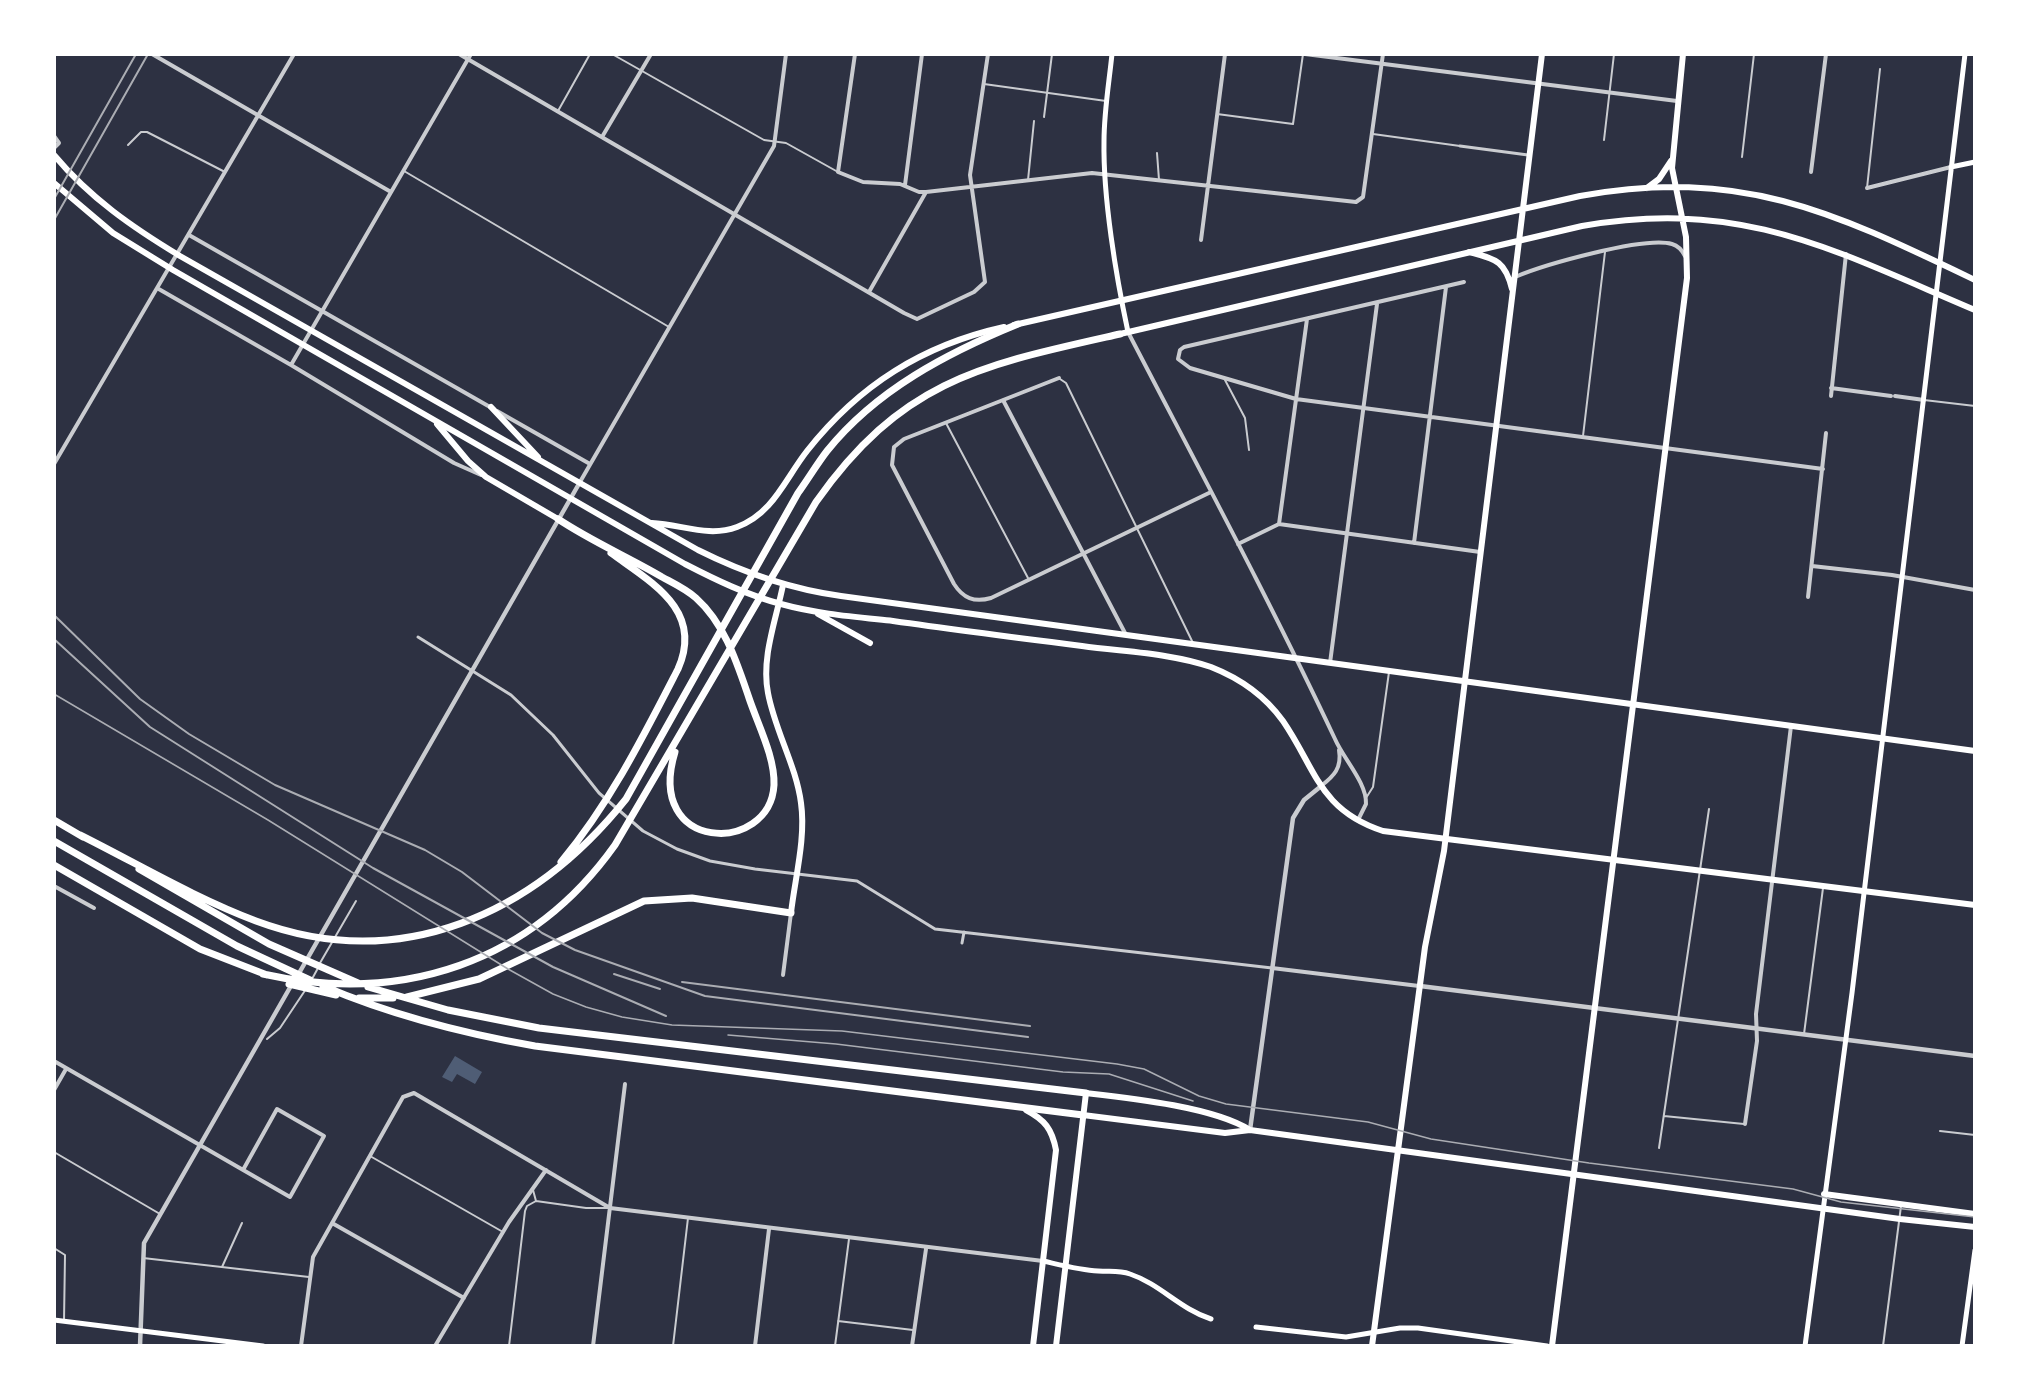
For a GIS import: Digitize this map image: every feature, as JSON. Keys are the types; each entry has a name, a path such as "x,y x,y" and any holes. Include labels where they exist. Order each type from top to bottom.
{"highway":[{"path":"80,835 257,921 305,934 340,939 415,936 458,925 514,901 597,835 626,799 798,493 827,451 869,408 948,355 1018,324"},
{"path":"263,974 323,984 382,984 452,969 512,942 554,912 593,875 615,845 831,480 867,440 904,407 946,383 1031,354 1124,333"},
{"path":"558,519 686,591 712,615 731,649 773,774 773,792 760,816 744,829 722,834 711,833 689,824 671,800 668,779 682,733"},
{"path":"553,871 603,806 678,669 684,635 676,606 658,587 592,539"},
{"path":"54,820 269,944 312,965 390,994 481,1017 570,1032 1086,1093"},
{"path":"54,841 281,969 400,1016 479,1036 535,1046 1026,1110 1083,1115"},
{"path":"54,865 200,948 292,985 337,995 408,997 457,986 500,970 630,905 659,898 703,900 791,913"}],"main road":[{"path":"1112,54 1107,101 1105,174 1124,333 1605,222 1683,218 1761,227 1846,254 1975,310"},
{"path":"1372,1346 1396,1150 1420,986 1445,840 1542,54"},
{"path":"1552,1346 1688,262 1683,218 1674,187 1672,160 1683,54"},
{"path":"1805,1346 1846,1040 1965,54"},
{"path":"54,155 73,178 100,203 138,231 648,523 723,562 783,585 831,595 1125,633 1975,751"},
{"path":"1647,188 1659,179 1672,160"},
{"path":"1951,167 1975,162"},
{"path":"54,183 94,219 135,247 692,567 727,584 779,604 812,611 1128,652 1205,665 1236,679 1269,704 1287,728 1320,787 1339,807 1358,820 1389,832 1975,905"},
{"path":"648,523 714,532 746,523 770,507 807,452 860,396 890,373 930,350 982,332 1122,303 1602,192 1674,187 1736,190 1799,204 1852,222 1975,280"},
{"path":"1469,252 1491,258 1505,267 1513,294"},
{"path":"491,407 542,462"},
{"path":"432,419 468,461 486,477 558,519"},
{"path":"783,585 768,655 766,676 772,710 801,803 802,819 791,913"},
{"path":"812,611 870,643"},
{"path":"1056,1346 1086,1093 1182,1108 1237,1122 1250,1130"},
{"path":"1026,1110 1044,1120 1056,1150 1033,1346"},
{"path":"1083,1115 1225,1133 1250,1130 1900,1219 1975,1227"},
{"path":"1824,1194 1975,1214"},
{"path":"1962,1346 1975,1250"},
{"path":"1043,1261 1101,1272 1115,1270 1131,1274 1154,1286 1182,1307 1211,1319"},
{"path":"54,1320 263,1346"},
{"path":"1256,1328 1337,1337 1418,1328 1547,1346"}],"street":[{"path":"152,54 391,192"},
{"path":"54,464 294,54"},
{"path":"459,54 917,319 947,306 985,282 970,175 988,54"},
{"path":"291,365 471,54"},
{"path":"602,137 651,54"},
{"path":"140,1346 144,1243 774,142 786,54"},
{"path":"855,54 838,172 863,182 905,185 913,190 926,192 1105,174 1356,202 1362,197 1383,54"},
{"path":"905,185 922,54"},
{"path":"1201,240 1225,54"},
{"path":"1304,54 1677,101"},
{"path":"1811,172 1826,54"},
{"path":"54,136 59,143 54,148"},
{"path":"1460,146 1530,155"},
{"path":"1867,188 1951,167"},
{"path":"869,292 926,192"},
{"path":"189,234 590,464"},
{"path":"1515,277 1533,270 1645,244 1670,243 1679,247 1688,262"},
{"path":"1831,396 1846,254"},
{"path":"1464,282 1184,347 1178,354 1180,362 1186,367 1296,399 1822,469"},
{"path":"1414,543 1446,287"},
{"path":"157,288 454,463 486,477"},
{"path":"1330,663 1377,304"},
{"path":"1279,525 1306,320"},
{"path":"1124,333 1211,492 1297,658 1338,747 1366,798 1358,820"},
{"path":"1059,378 904,439 896,445 893,451 892,465 954,584 964,596 987,600 1135,526 1211,492"},
{"path":"1832,388 1924,400"},
{"path":"1003,400 1125,633"},
{"path":"1808,597 1826,433"},
{"path":"1238,544 1279,525 1481,552"},
{"path":"1812,566 1892,575 1975,590"},
{"path":"418,637 474,669 526,708 553,735 599,793 643,831 677,849 710,861 857,881 935,929 1594,1007 1975,1056"},
{"path":"1745,1124 1771,880 1791,726"},
{"path":"1250,1130 1293,818 1304,800 1332,778 1338,768 1338,747"},
{"path":"54,886 94,908"},
{"path":"783,975 791,913"},
{"path":"962,944 964,932"},
{"path":"54,1061 66,1069 290,1197 324,1136 277,1109 243,1170"},
{"path":"54,1090 66,1069"},
{"path":"593,1346 625,1084"},
{"path":"301,1346 313,1257 403,1097 414,1093 610,1208 926,1249 1043,1261"},
{"path":"435,1346 503,1232 546,1170"},
{"path":"332,1222 464,1298"},
{"path":"755,1346 769,1229"},
{"path":"912,1346 926,1249"}],"lane":[{"path":"558,111 590,54"},
{"path":"612,54 764,140 786,144 838,172"},
{"path":"1044,117 1052,54"},
{"path":"1218,114 1293,124 1304,54"},
{"path":"1604,140 1614,54"},
{"path":"1742,158 1754,54"},
{"path":"1867,188 1880,69"},
{"path":"984,84 1107,101"},
{"path":"1028,180 1034,121"},
{"path":"128,145 141,132 147,132 225,172"},
{"path":"1371,134 1460,146"},
{"path":"1157,153 1159,180"},
{"path":"404,171 669,327"},
{"path":"1583,438 1605,252"},
{"path":"1059,378 1066,383 1193,643"},
{"path":"1225,379 1245,418 1248,450"},
{"path":"1924,400 1975,406"},
{"path":"946,423 1028,578"},
{"path":"1366,798 1373,787 1389,671"},
{"path":"1659,1148 1709,809"},
{"path":"1804,1034 1824,887"},
{"path":"267,1040 280,1028 298,1002 356,901"},
{"path":"1664,1116 1745,1124"},
{"path":"1940,1131 1975,1135"},
{"path":"54,1152 160,1214"},
{"path":"370,1155 503,1232"},
{"path":"534,1190 536,1201"},
{"path":"536,1201 586,1208 610,1208"},
{"path":"509,1346 525,1211 536,1201"},
{"path":"1883,1346 1901,1206"},
{"path":"673,1346 688,1218"},
{"path":"222,1267 242,1223"},
{"path":"835,1346 849,1239"},
{"path":"54,1248 65,1255 64,1322"},
{"path":"143,1258 309,1277"},
{"path":"838,1321 914,1330"}],"water":[{"path":"455,1056 482,1072 475,1084 457,1074 452,1082 442,1077"}],"tram line":[{"path":"54,694 268,820 508,969 553,994 586,1007 622,1017 672,1025 842,1031 1117,1064 1144,1069 1199,1096 1226,1104 1368,1122 1431,1139 1589,1163 1793,1189 1841,1202 1975,1217"},
{"path":"728,1035 836,1044 1063,1072 1109,1074 1193,1101"}],"railway":[{"path":"54,199 136,54"},
{"path":"54,220 148,54"},
{"path":"54,615 140,699 189,734 275,785 425,850 462,872 542,933 575,950 705,996 1028,1037"},
{"path":"54,639 150,727 373,868 553,967 666,1016"},
{"path":"614,974 660,989"},
{"path":"682,982 1030,1026"}]}
